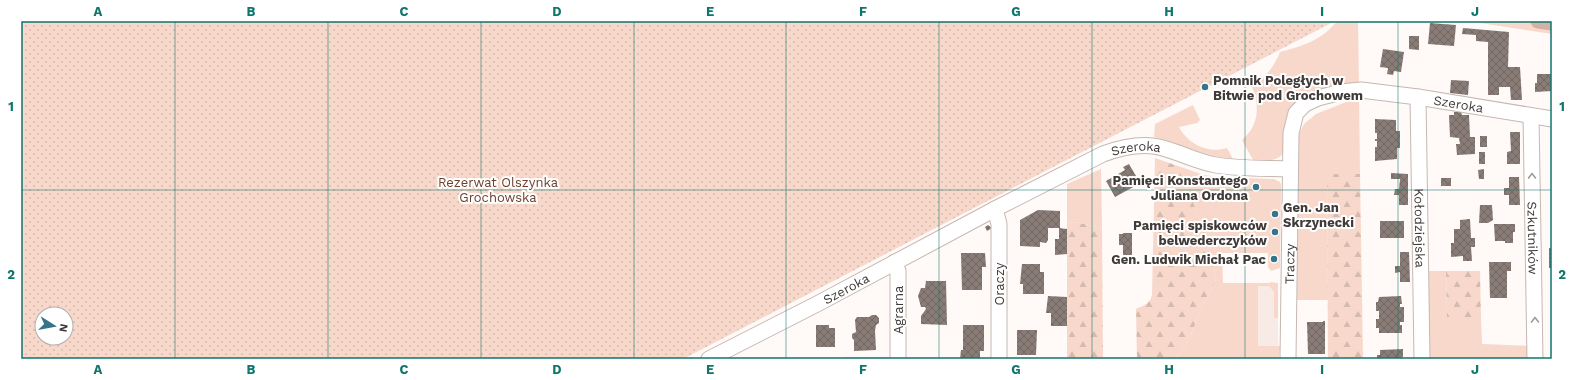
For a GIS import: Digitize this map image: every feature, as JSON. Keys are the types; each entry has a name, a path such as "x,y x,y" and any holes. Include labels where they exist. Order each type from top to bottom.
{"street":[{"name":"Szeroka","path":"709,359 995,208 1103,154 1129,147 1162,148 1202,162 1216,165 1290,169 1291,133 1296,113 1306,104 1318,98 1341,92 1361,90 1418,97 1552,119"},
{"name":"Kołodziejska","path":"1418,97 1422,359"},
{"name":"Szkutników","path":"1531,116 1535,359"},
{"name":"Traczy","path":"1288,359 1290,169"},
{"name":"Oraczy","path":"995,208 999,224 999,359"},
{"name":"Agrarna","path":"895,262 898,270 898,359"}],"shaded area":[{"path":"1258,286 1269,286 1274,292 1274,317 1278,318 1278,346 1258,346"}],"green space":[{"name":"Rezerwat Olszynka Grochowska","path":"21,21 1335,21 683,359 21,359"},
{"path":"1337,21 1358,21 1359,85 1296,105 1285,121 1285,150 1282,154 1271,160 1253,160 1242,140 1248,134 1255,122 1257,108 1255,94 1252,87 1269,72 1280,52 1318,38 1331,28"},
{"path":"1467,21 1552,21 1552,34"},
{"path":"1359,97 1360,174 1327,175 1328,300 1297,300 1298,136 1304,124 1316,114"},
{"path":"1193,105 1200,120 1197,123 1179,127 1183,133 1193,143 1199,146 1213,150 1227,148 1233,159 1202,153 1154,137 1155,124"},
{"path":"1155,158 1181,167 1182,183 1189,192 1203,228 1210,250 1216,279 1203,304 1188,341 1180,354 1174,359 1137,359 1136,309 1148,302 1152,295"},
{"path":"1181,167 1204,175 1274,179 1280,182 1280,268 1271,271 1268,267 1268,253 1222,253 1223,283 1278,283 1278,318 1274,318 1274,292 1269,286 1258,286 1258,346 1280,346 1279,359 1174,359 1180,354 1188,341 1203,304 1216,279 1210,250 1203,228 1189,192 1182,183"},
{"path":"1101,169 1102,228 1075,222 1067,223 1067,184"},
{"path":"1327,174 1360,174 1363,359 1328,359"},
{"path":"1075,222 1102,228 1103,359 1067,359 1067,223"},
{"path":"1425,271 1446,271 1447,316 1481,317 1482,344 1529,346 1527,359 1426,359"},
{"path":"1446,271 1480,271 1481,317 1447,317"},
{"path":"843,357 888,357 888,359 843,359"}],"building":[{"path":"1430,23 1456,25 1454,46 1428,44"},
{"path":"1463,28 1509,32 1508,67 1520,67 1522,100 1511,100 1510,87 1499,87 1499,95 1488,95 1488,42 1476,41 1476,35 1462,34"},
{"path":"1409,36 1419,36 1419,50 1409,49"},
{"path":"1383,49 1404,52 1401,72 1394,71 1393,75 1387,74 1388,68 1380,67"},
{"path":"1537,74 1552,74 1552,91 1535,92"},
{"path":"1451,80 1469,81 1468,95 1450,93"},
{"path":"1454,112 1461,112 1462,115 1469,115 1470,137 1475,137 1475,154 1457,155 1456,144 1460,144 1459,138 1450,137 1449,115 1454,115"},
{"path":"1375,119 1396,120 1396,131 1400,131 1400,148 1397,148 1397,159 1375,161 1375,147 1377,147 1377,141 1375,141 1375,139 1377,139 1377,133 1375,133"},
{"path":"1510,132 1520,132 1520,164 1507,164 1507,152 1511,151"},
{"path":"1480,136 1487,136 1487,147 1480,147"},
{"path":"1479,152 1485,152 1485,164 1479,164"},
{"path":"1129,164 1136,176 1131,179 1135,186 1115,197 1106,181 1125,170 1123,167"},
{"path":"1484,169 1484,179 1479,179 1478,170"},
{"path":"1391,173 1408,174 1408,205 1399,205 1399,195 1394,195 1395,189 1399,189 1400,179 1391,179"},
{"path":"1509,177 1519,177 1520,205 1509,205 1509,195 1504,195 1504,188 1509,188"},
{"path":"1441,178 1451,178 1451,186 1441,186"},
{"path":"1480,205 1492,205 1493,220 1488,223 1479,223"},
{"path":"1038,210 1060,211 1060,228 1048,228 1048,240 1046,243 1040,242 1040,247 1020,246 1020,220"},
{"path":"1470,219 1471,238 1475,238 1475,247 1471,247 1472,261 1463,261 1463,256 1451,257 1451,243 1454,243 1454,229 1460,229 1460,220"},
{"path":"1380,221 1404,221 1404,238 1380,238"},
{"path":"1494,224 1515,224 1513,243 1495,241"},
{"path":"988,225 992,228 987,231 985,227"},
{"path":"1059,228 1067,229 1067,254 1055,255 1055,239 1059,239"},
{"path":"1132,233 1132,255 1123,255 1123,245 1119,245 1119,234"},
{"path":"1549,248 1552,248 1552,268 1549,268"},
{"path":"1400,252 1409,252 1410,282 1400,282 1400,272 1395,273 1395,266 1400,266"},
{"path":"961,253 985,253 986,267 982,267 982,290 962,290"},
{"path":"1489,262 1511,262 1511,271 1507,271 1507,298 1490,298"},
{"path":"1022,264 1040,264 1040,272 1044,272 1044,294 1023,294 1023,284 1020,284"},
{"path":"926,281 946,281 947,325 921,324 921,316 926,309 925,307 921,307 918,296 921,288 925,288"},
{"path":"1048,296 1067,297 1067,326 1051,326 1051,313 1046,313"},
{"path":"1401,296 1402,304 1400,304 1400,307 1404,307 1404,322 1400,322 1400,325 1402,325 1402,333 1379,333 1379,328 1376,328 1376,319 1379,319 1379,311 1376,311 1376,302 1378,302 1379,297"},
{"path":"876,315 879,318 879,323 876,325 875,331 876,350 854,351 854,340 852,338 852,334 856,332 855,320 857,317 869,317"},
{"path":"1325,321 1325,354 1308,354 1307,322"},
{"path":"816,325 829,325 829,328 835,328 835,347 816,347"},
{"path":"963,325 984,325 984,351 980,351 980,359 960,359 961,350 963,350"},
{"path":"1017,330 1037,330 1036,355 1017,355"},
{"path":"1403,349 1402,359 1377,359 1377,355 1380,355 1380,350"}],"waterway":[{"path":"1538,21 1552,23"}],"place":[{"name":"Pomnik Poległych w Bitwie pod Grochowem","path":"1205,87"},
{"name":"Pamięci Konstantego Juliana Ordona","path":"1256,187"},
{"name":"Gen. Jan Skrzynecki","path":"1275,214"},
{"name":"Pamięci spiskowców belwederczyków","path":"1275,232"},
{"name":"Gen. Ludwik Michał Pac","path":"1274,259"}]}
